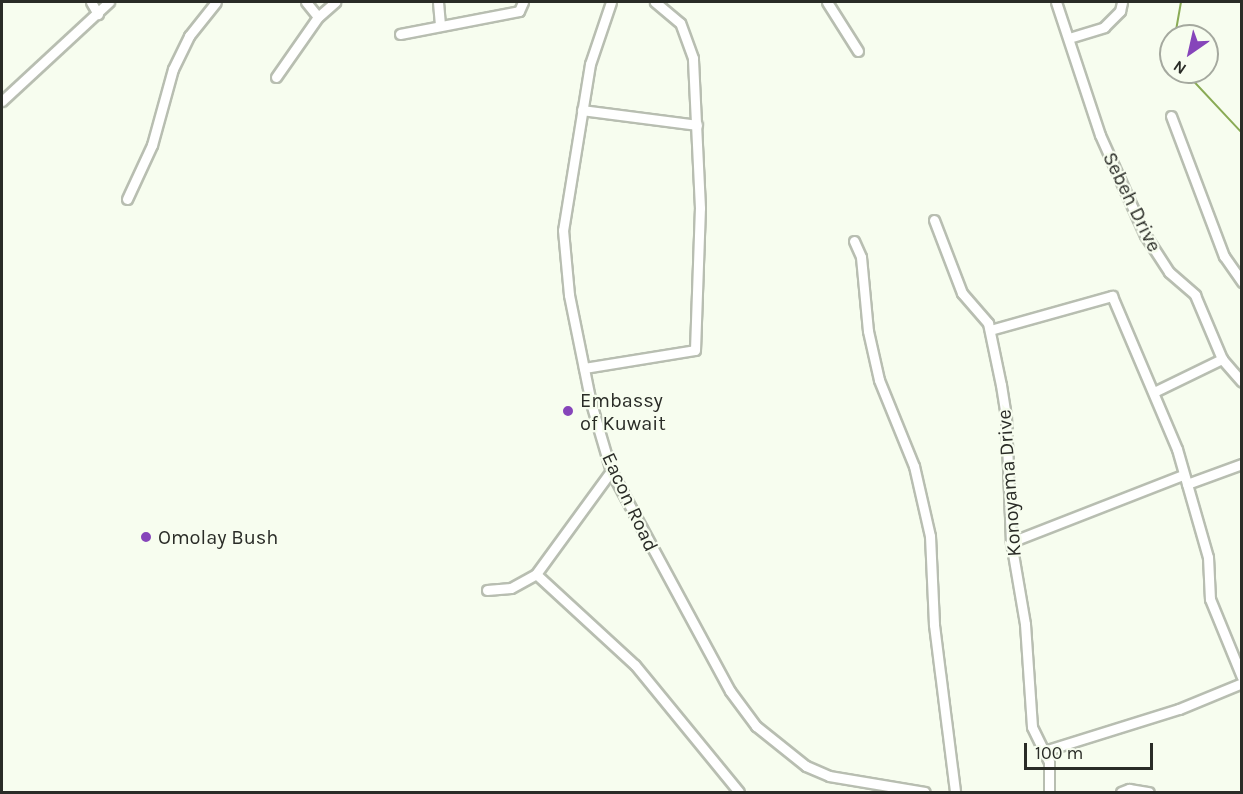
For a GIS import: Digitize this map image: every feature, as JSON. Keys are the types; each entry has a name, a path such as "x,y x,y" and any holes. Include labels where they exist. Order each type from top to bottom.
{"street":[{"path":"91,2 98,14"},
{"path":"2,101 30,78 86,19 98,14 109,2"},
{"path":"127,199 152,145 173,69 189,36 216,2"},
{"path":"306,2 318,17"},
{"path":"276,77 318,17 335,2"},
{"path":"438,2 440,24"},
{"path":"400,34 440,24 519,11 523,2"},
{"name":"Eacon Road","path":"611,2 593,55 563,230 569,295 584,368 611,471 742,711 763,733 806,766 829,776 884,789 925,792"},
{"path":"584,368 695,350 700,208 697,125 690,46 675,16 655,2"},
{"path":"827,2 858,51"},
{"name":"Sebeh Drive","path":"1056,2 1100,135 1131,206 1169,272 1195,295 1222,359 1242,382"},
{"path":"1069,38 1104,27 1120,11 1122,2"},
{"path":"582,110 697,125"},
{"path":"1171,116 1224,256 1242,282"},
{"name":"Konoyama Drive","path":"934,220 962,293 981,312 990,330 1006,418 1011,542 1025,624 1032,728 1051,773 1048,792"},
{"path":"854,241 862,265 868,331 879,380 914,466 930,536 934,625 955,792"},
{"path":"990,330 1112,296 1154,392 1185,479 1208,557 1210,598 1242,677"},
{"path":"1154,392 1222,359"},
{"path":"1011,542 1185,479 1242,464"},
{"path":"487,590 511,588 536,574 611,471"},
{"path":"536,574 634,665 739,792"},
{"path":"1044,752 1179,709 1242,683"},
{"path":"1121,792 1129,789 1149,792"}],"waterway":[{"path":"1177,24 1181,2"},
{"path":"1196,84 1242,133"}],"place":[{"name":"Embassy of Kuwait","path":"568,411"},
{"name":"Omolay Bush","path":"146,537"}]}
